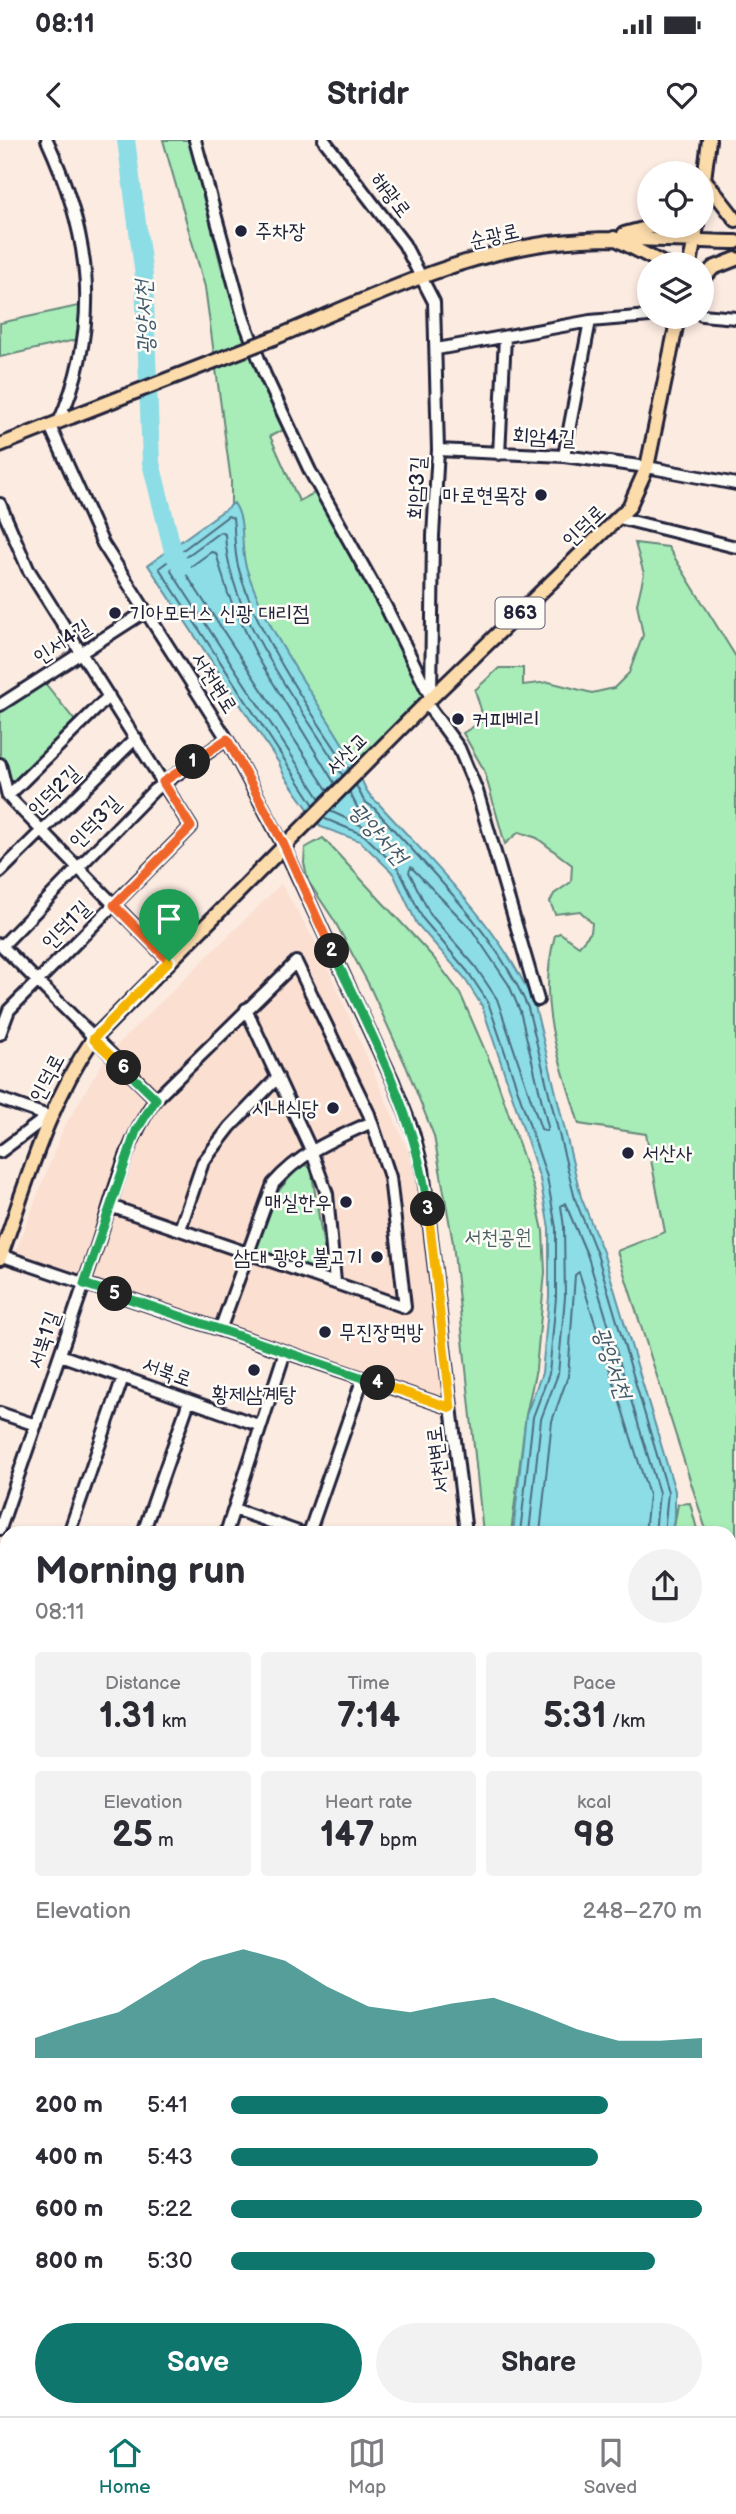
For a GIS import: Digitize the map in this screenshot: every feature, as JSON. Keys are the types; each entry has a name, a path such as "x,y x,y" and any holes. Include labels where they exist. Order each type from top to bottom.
{"main road":[{"path":"706,161 709,140"},
{"path":"714,193 736,220"},
{"path":"613,237 637,231"},
{"name":"순광로","path":"60,422 274,338 420,276 548,243 613,237 736,242"},
{"path":"613,237 641,252"},
{"path":"692,252 695,240"},
{"path":"714,268 736,259"},
{"name":"인덕로","path":"426,703 619,518 636,496 647,467 676,329"},
{"path":"0,445 60,422"},
{"name":"서산교","path":"299,829 426,703"},
{"name":"인덕로","path":"0,1256 48,1116 70,1073 93,1039 299,829"}],"street":[{"path":"47,140 72,204 88,274 76,375 60,422"},
{"path":"195,140 244,320 265,375 310,471 386,607 426,703 459,748 477,791 538,1000"},
{"name":"해광로","path":"324,140 404,244 434,302 437,349"},
{"path":"714,316 736,318"},
{"path":"437,349 590,321 637,317"},
{"path":"564,456 590,321"},
{"path":"499,454 505,337"},
{"name":"회암3길","path":"426,703 438,450 437,349"},
{"name":"서천변로","path":"60,422 103,544 227,739 284,845 393,1081 413,1132 423,1169 465,1526"},
{"name":"회암4길","path":"438,450 564,456 647,467 736,484"},
{"name":"인덕1길","path":"0,504 28,569 191,827 9,1010 0,1034"},
{"path":"619,518 736,547"},
{"path":"0,540 13,536"},
{"name":"인서4길","path":"0,705 146,611"},
{"path":"8,796 109,696"},
{"name":"인덕2길","path":"0,872 136,738"},
{"name":"인덕3길","path":"1,945 163,782 227,739"},
{"path":"0,764 8,796 40,832 169,961"},
{"path":"1,945 156,1099"},
{"name":"서북1길","path":"1,1526 136,1131 156,1099 296,962 372,1122"},
{"path":"246,1009 311,1150 327,1195 334,1282"},
{"path":"180,1229 203,1162 230,1127 278,1077"},
{"path":"0,1099 48,1116"},
{"path":"0,1152 48,1116"},
{"path":"110,1206 180,1229 247,1253 405,1307 390,1177 372,1122 311,1150 289,1165 273,1184 247,1253 220,1330"},
{"path":"0,1256 451,1408"},
{"path":"228,1526 285,1352"},
{"name":"서북로","path":"60,1355 261,1426"},
{"path":"71,1526 124,1377"},
{"path":"311,1526 363,1378"},
{"path":"145,1526 189,1401"},
{"path":"0,1413 36,1425"},
{"path":"234,1509 281,1526"}],"shaded area":[{"path":"281,884 319,948 416,1169 447,1401 15,1254 63,1129 107,1055"}],"green space":[{"path":"163,140 190,140 222,270 286,429 270,436 299,501 316,492 398,636 426,703 356,767 271,636 239,564 231,527 231,481 205,287"},
{"path":"87,304 80,339 0,357 0,323"},
{"path":"635,543 668,547 736,657 736,1526 705,1526 617,1251 665,1232 646,1134 579,1124 552,1031 548,985 555,935 560,933 579,946 591,932 592,923 580,911 555,914 550,902 554,894 571,882 572,865 537,838 519,832 505,844 484,770 463,733 484,720 475,690 499,668 523,668 523,685 549,682 592,693 614,688 629,673 643,635 637,604 644,574"},
{"path":"41,678 79,726 8,796 0,764 0,705"},
{"name":"서천공원","path":"323,838 433,957 460,993 494,1071 534,1189 543,1231 545,1272 536,1369 526,1415 512,1526 482,1526 453,1243 434,1136 369,985 334,920 308,881 304,863 305,848"},
{"path":"302,1163 311,1168 327,1267 322,1272 254,1249 275,1195"},
{"path":"690,1503 696,1526 674,1526 678,1504"}],"water":[{"path":"234,503 240,519 245,562 257,597 283,647 356,767 367,791 465,898 521,977 535,1006 581,1197 603,1252 675,1491 673,1526 514,1526 526,1415 542,1373 549,1297 549,1228 540,1179 482,1006 463,976 417,924 393,873 360,841 321,827 284,775 279,763 148,565"}],"waterway":[{"name":"광양서천","path":"126,140 144,276 151,463 174,555 182,567"}],"place":[{"name":"주차장","path":"241,231"},
{"name":"마로현목장","path":"541,495"},
{"name":"기아모터스 신광 대리점","path":"115,613"},
{"name":"커피베리","path":"458,719"},
{"name":"시내식당","path":"333,1108"},
{"name":"서산사","path":"628,1153"},
{"name":"매실한우","path":"346,1202"},
{"name":"삼대 광양 불고기","path":"377,1257"},
{"name":"무진장먹방","path":"325,1332"},
{"name":"황제삼계탕","path":"254,1370"}],"route":[{"path":"227,739 284,845 393,1081 413,1132 423,1169 451,1408 84,1284 136,1131 156,1099 93,1039 169,961 114,905 191,827 163,782 227,739"}]}
